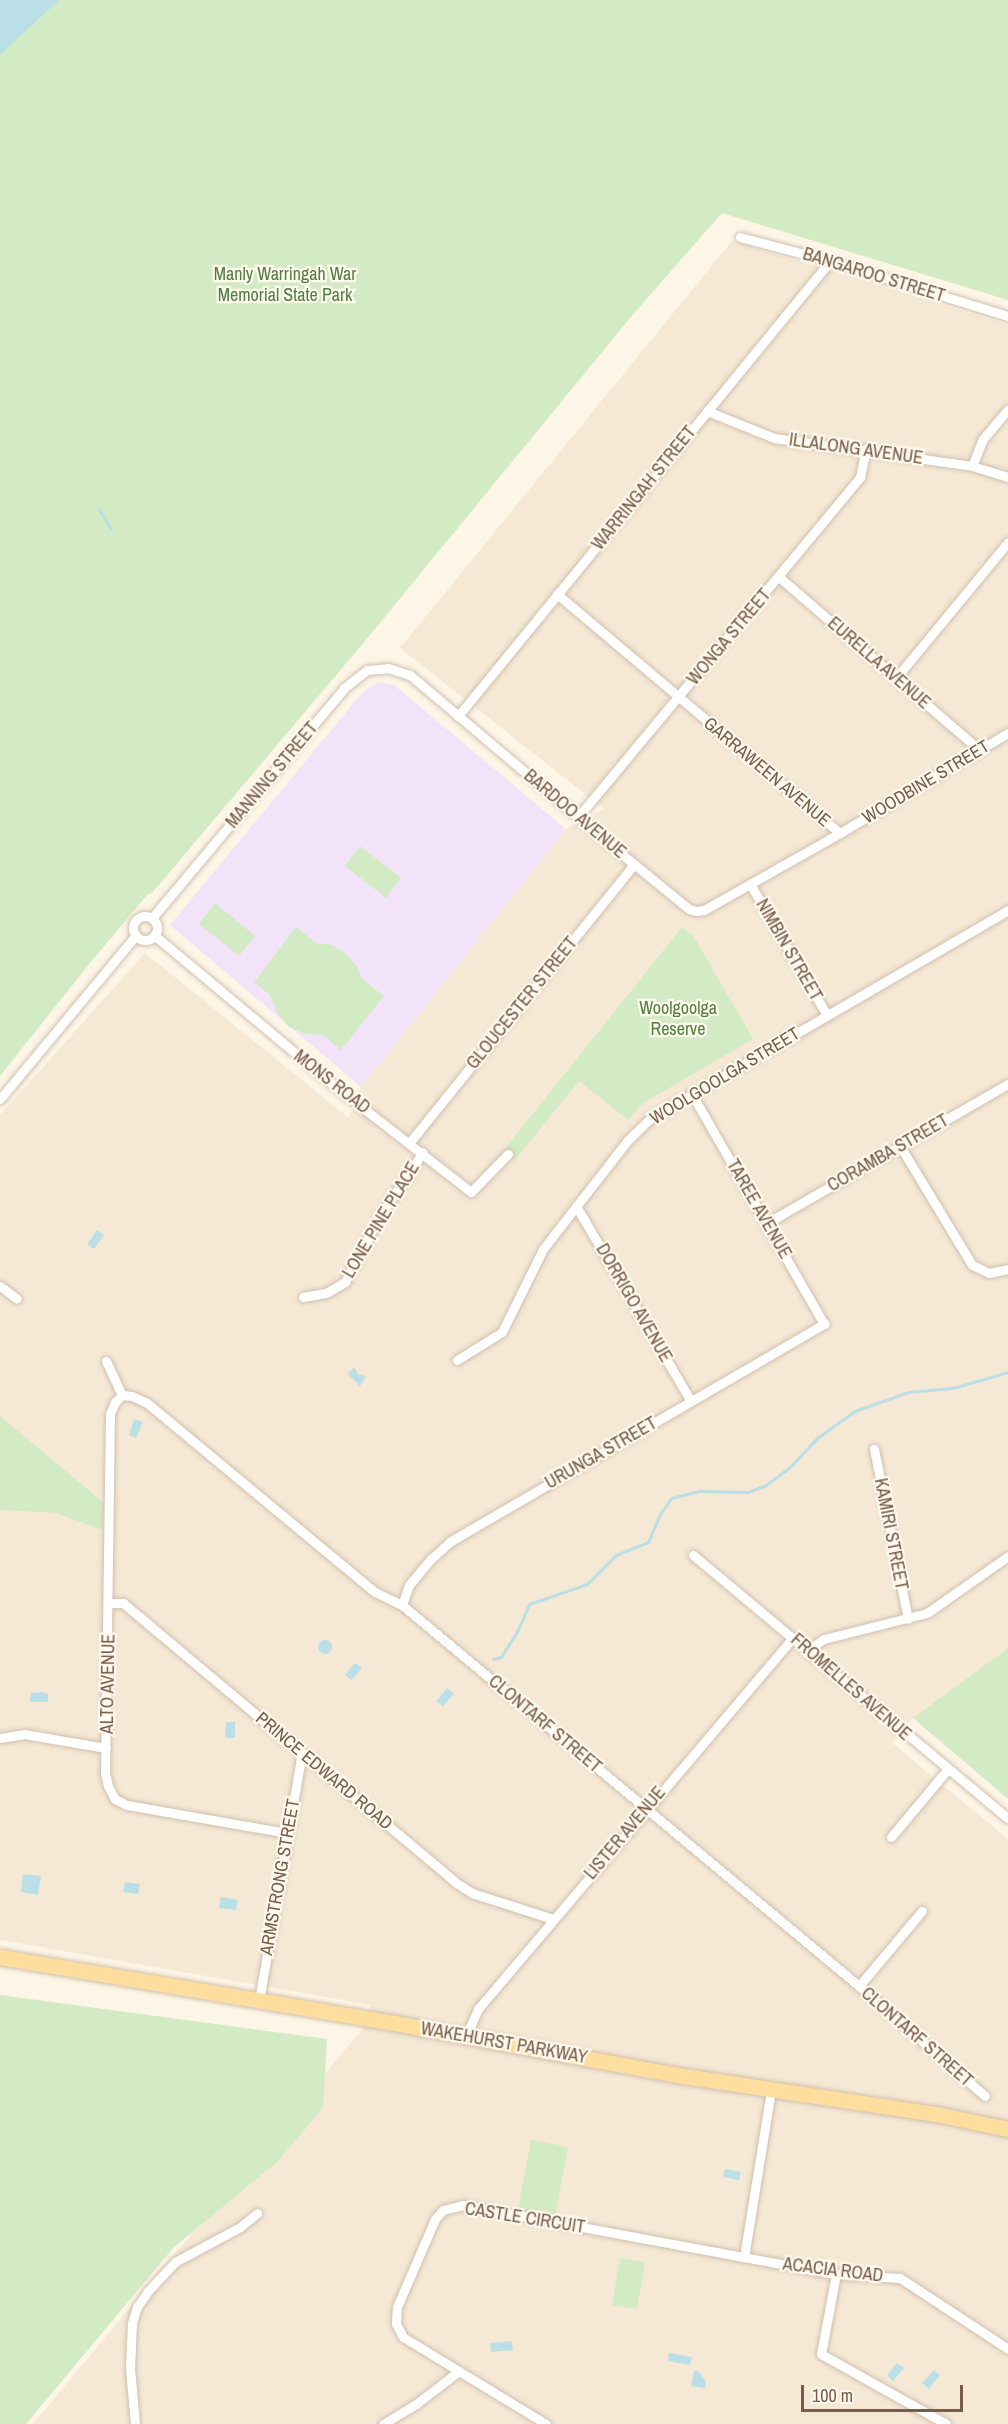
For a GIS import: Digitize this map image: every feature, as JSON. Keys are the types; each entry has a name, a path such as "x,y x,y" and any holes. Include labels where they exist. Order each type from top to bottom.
{"main road":[{"name":"WAKEHURST PARKWAY","path":"0,1957 466,2036 771,2091 941,2115 1008,2129"}],"street":[{"name":"BANGAROO STREET","path":"740,237 830,261 1008,316"},
{"name":"WARRINGAH STREET","path":"458,716 830,261"},
{"path":"972,466 983,439 1008,409"},
{"name":"ILLALONG AVENUE","path":"707,411 774,438 866,449 972,466 1008,477"},
{"name":"WONGA STREET","path":"578,817 860,477 866,449"},
{"path":"896,678 1008,542"},
{"name":"EURELLA AVENUE","path":"779,577 978,749"},
{"name":"GARRAWEEN AVENUE","path":"557,594 840,833"},
{"name":"MANNING STREET","path":"152,918 356,676 378,668 395,669 410,675"},
{"name":"BARDOO AVENUE","path":"410,675 689,909 696,911 750,884"},
{"name":"WOODBINE STREET","path":"750,884 1008,733"},
{"name":"GLOUCESTER STREET","path":"410,1142 634,864"},
{"name":"NIMBIN STREET","path":"750,884 827,1015"},
{"name":"WOOLGOOLGA STREET","path":"457,1360 502,1332 543,1249 627,1140 651,1118 1008,910"},
{"path":"143,916 152,918 157,925 154,935 147,939 136,936 134,926 137,919 143,916"},
{"name":"MONS ROAD","path":"154,935 336,1087 423,1152 471,1192 508,1155"},
{"path":"0,1099 136,936"},
{"name":"CORAMBA STREET","path":"767,1223 1008,1084"},
{"name":"TAREE AVENUE","path":"692,1094 824,1324"},
{"path":"900,1146 972,1265 981,1271 1000,1272 1008,1269"},
{"name":"LONE PINE PLACE","path":"303,1297 326,1293 345,1282 379,1217 423,1152"},
{"name":"DORRIGO AVENUE","path":"576,1206 691,1401"},
{"path":"0,1286 17,1299"},
{"name":"URUNGA STREET","path":"402,1605 408,1585 451,1541 824,1324"},
{"path":"106,1361 122,1395"},
{"name":"ALTO AVENUE","path":"122,1395 115,1402 110,1413 106,1748 108,1786 115,1799 127,1805 286,1833"},
{"name":"CLONTARF STREET","path":"122,1395 132,1396 147,1403 375,1592 402,1605 859,1986 985,2096"},
{"name":"KAMIRI STREET","path":"874,1449 908,1619"},
{"name":"FROMELLES AVENUE","path":"693,1555 793,1637 947,1770 1008,1818"},
{"path":"808,1650 824,1639 927,1613 1008,1556"},
{"name":"PRINCE EDWARD ROAD","path":"109,1604 123,1603 455,1882 472,1893 553,1919"},
{"name":"LISTER AVENUE","path":"466,2036 478,2009 793,1637"},
{"path":"0,1738 24,1734 106,1748"},
{"name":"ARMSTRONG STREET","path":"259,2001 286,1833 302,1753"},
{"path":"891,1838 947,1770"},
{"path":"859,1986 922,1911"},
{"path":"744,2257 771,2091"},
{"name":"CASTLE CIRCUIT","path":"546,2424 403,2337 396,2324 397,2307 435,2219 443,2210 463,2205 744,2257"},
{"path":"135,2424 130,2367 132,2324 136,2307 175,2262 240,2227 257,2213"},
{"name":"ACACIA ROAD","path":"744,2257 836,2274 900,2278 1008,2349"},
{"path":"836,2274 821,2354 946,2424"},
{"path":"383,2424 416,2404 459,2371"}],"shaded area":[{"path":"732,241 1008,325 1008,1648 913,1718 892,1743 1008,1839 1008,2424 33,2424 365,2026 371,2005 0,1940 0,1115 145,953 349,1118 361,1087 566,829 604,809 400,648"},
{"path":"379,682 394,685 566,829 361,1087 170,925 362,693"}],"green space":[{"name":"Manly Warringah War Memorial State Park","path":"0,0 1008,0 1008,300 722,213 635,312 370,635 152,893 148,894 94,958 0,1076"},
{"path":"360,846 401,878 386,898 345,866"},
{"path":"215,903 255,936 239,956 199,924"},
{"path":"296,927 316,943 332,945 346,954 358,968 361,978 384,996 341,1050 323,1035 305,1034 289,1027 278,1015 270,995 254,982"},
{"name":"Woolgoolga Reserve","path":"682,927 694,937 753,1039 643,1103 628,1120 579,1081 515,1160 503,1151"},
{"path":"0,1416 104,1503 103,1530 56,1513 0,1510"},
{"path":"1008,1648 1008,1799 913,1718"},
{"path":"0,1995 327,2039 323,2108 278,2161 174,2247 26,2424 0,2424"},
{"path":"531,2140 568,2147 554,2222 517,2214"},
{"path":"620,2258 645,2262 637,2309 612,2305"}],"water":[{"path":"0,0 59,0 0,55"},
{"path":"97,1230 104,1235 94,1249 87,1244"},
{"path":"354,1367 358,1374 366,1377 360,1386 348,1374"},
{"path":"134,1419 143,1422 136,1438 129,1435"},
{"path":"325,1640 330,1642 332,1647 330,1652 325,1654 320,1652 318,1647 320,1642"},
{"path":"355,1663 362,1668 352,1680 345,1675"},
{"path":"447,1688 454,1694 443,1706 436,1701"},
{"path":"31,1693 48,1694 48,1702 30,1702"},
{"path":"226,1722 235,1722 235,1738 225,1738"},
{"path":"23,1874 41,1876 38,1895 21,1892"},
{"path":"125,1882 140,1884 138,1894 123,1892"},
{"path":"221,1897 238,1900 236,1910 219,1908"},
{"path":"725,2169 741,2172 739,2180 723,2177"},
{"path":"512,2341 513,2350 491,2352 490,2343"},
{"path":"669,2353 692,2357 690,2365 668,2361"},
{"path":"897,2363 904,2368 893,2381 887,2375"},
{"path":"934,2370 940,2375 929,2389 922,2383"},
{"path":"694,2371 698,2371 706,2382 705,2388 691,2386"}],"waterway":[{"path":"99,509 111,529"},
{"path":"493,1659 501,1657 518,1630 529,1604 587,1584 616,1555 648,1542 660,1514 671,1498 700,1491 748,1492 766,1485 790,1467 817,1438 855,1411 908,1392 953,1388 1008,1372"}]}
